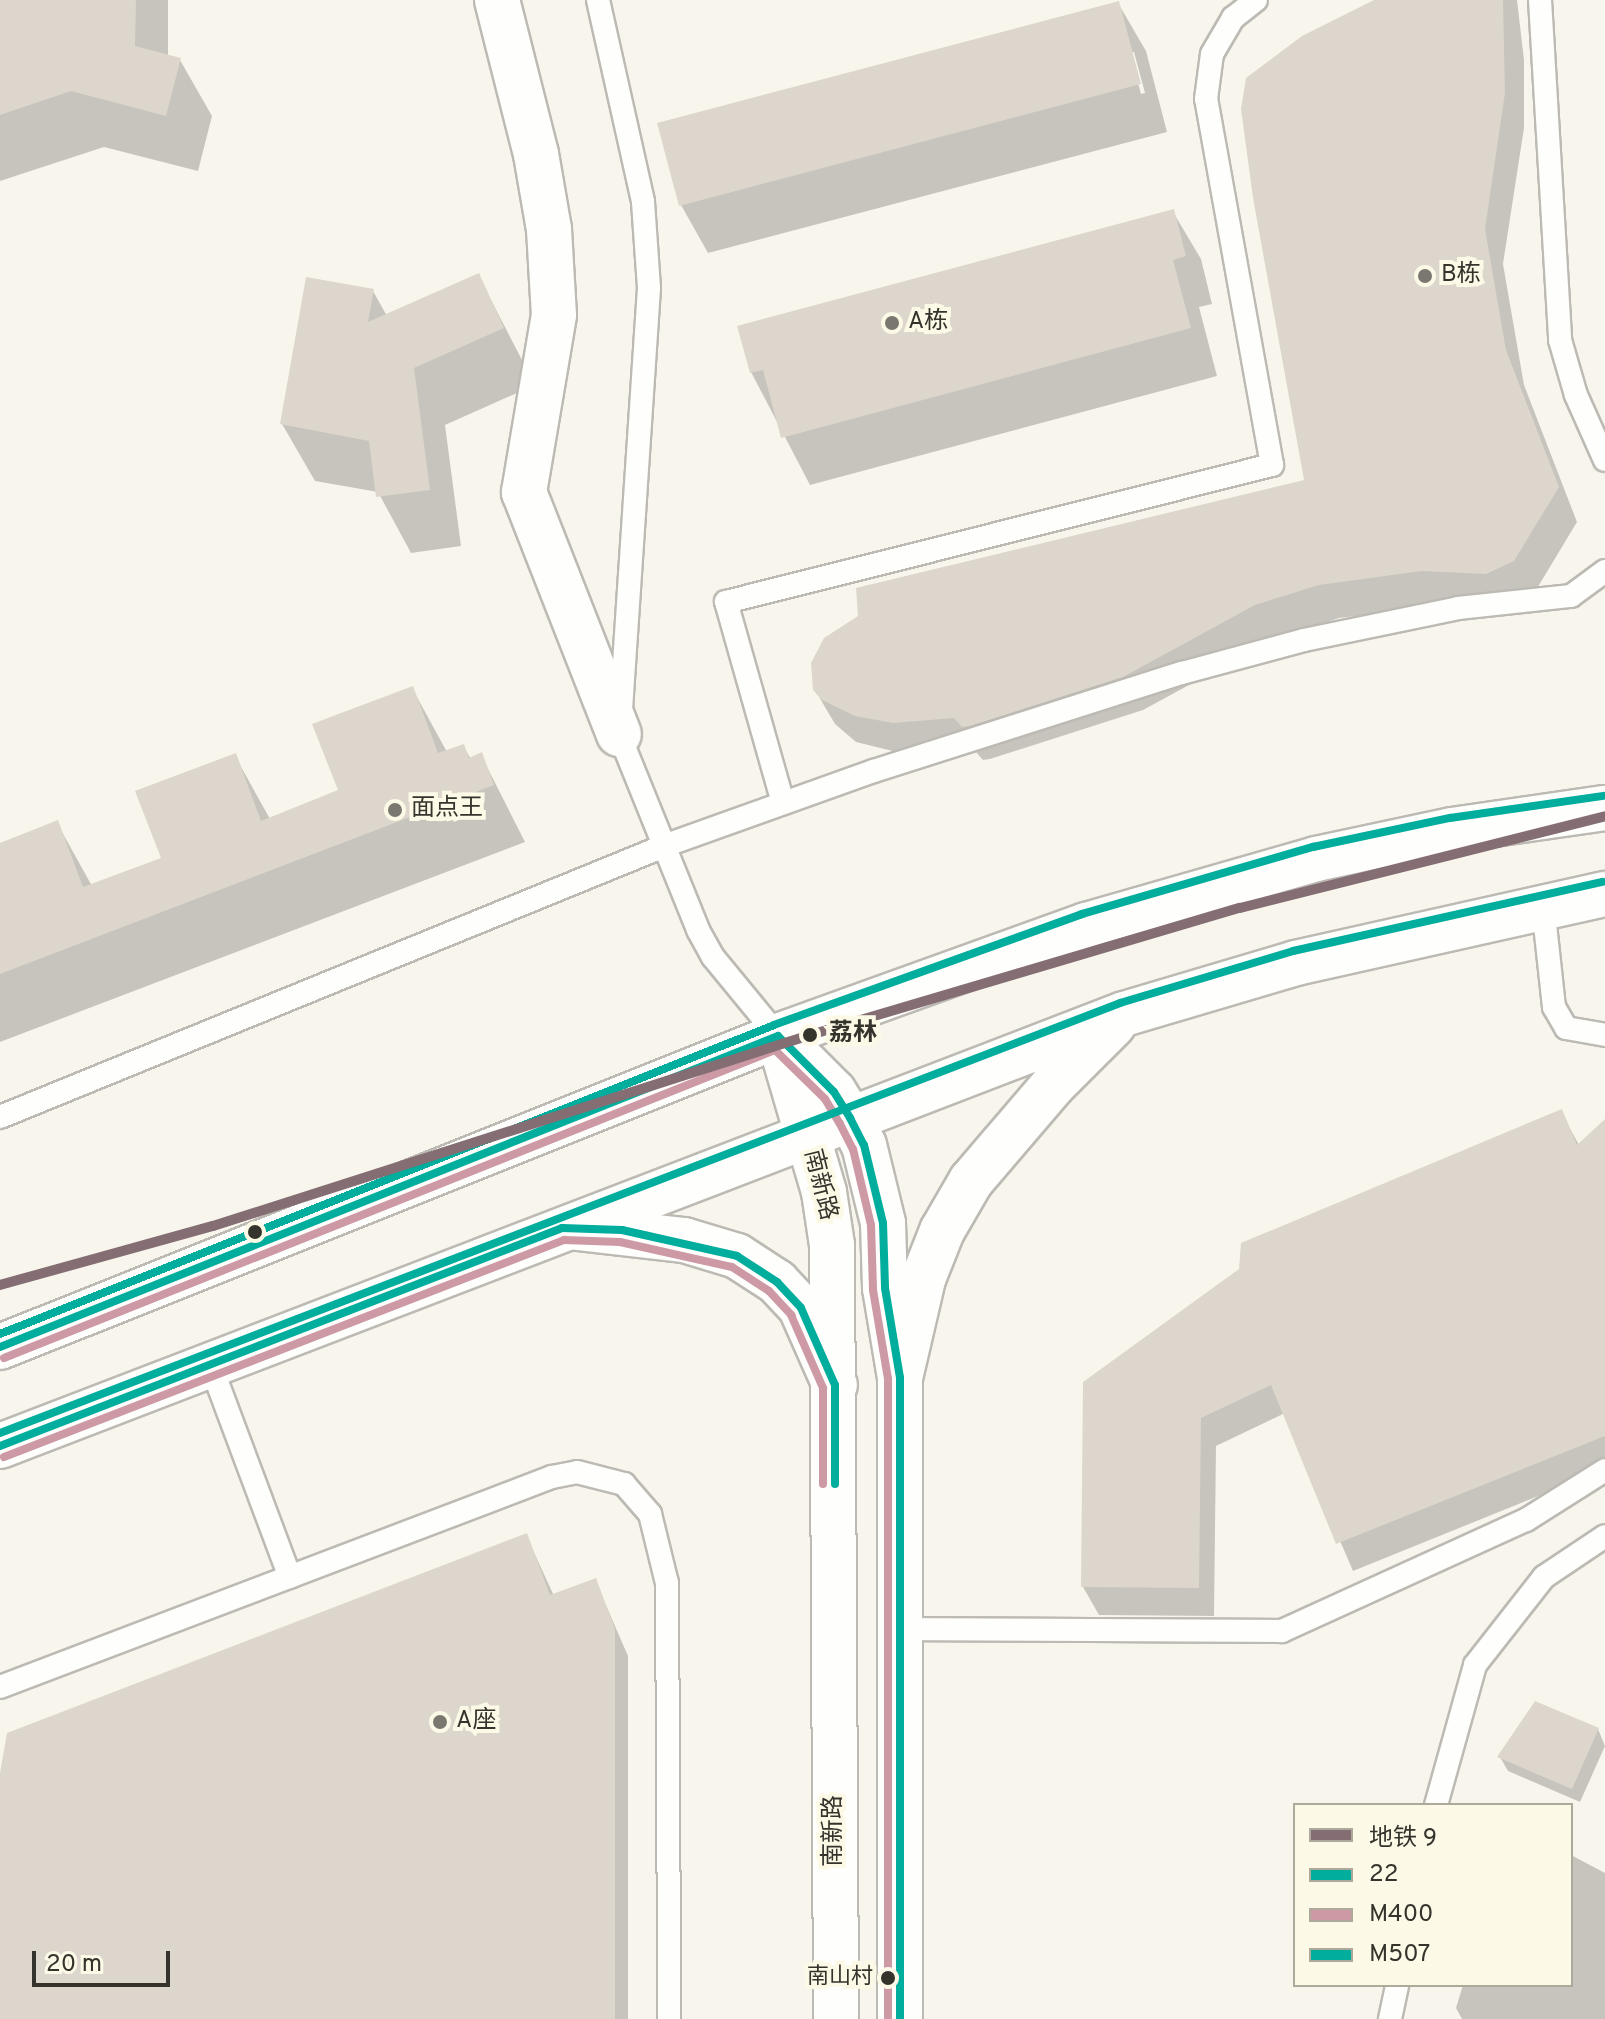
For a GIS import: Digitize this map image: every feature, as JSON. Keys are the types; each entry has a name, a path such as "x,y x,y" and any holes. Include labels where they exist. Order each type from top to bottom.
{"main road":[{"path":"497,0 536,154 549,229 554,315 524,492 619,734"},
{"path":"0,1347 778,1036 1195,890 1452,830 1605,808"},
{"path":"0,1446 1124,1014 1296,963 1605,894"},
{"path":"900,1378 923,1279 942,1231 971,1181 1053,1085 1124,1014"},
{"name":"南新路","path":"778,1036 834,1092 850,1118 876,1185 900,1378 900,2019"},
{"name":"南新路","path":"778,1036 829,1218 835,1385 836,2019"},
{"path":"562,1228 622,1230 737,1256 777,1282 801,1308 835,1385"}],"lane":[{"path":"598,0 638,172 649,288 619,734 713,957 778,1036"},
{"path":"783,803 726,602 1272,465 1206,99 1212,54 1233,18 1256,0"},
{"path":"1540,0 1560,340 1576,395 1605,460"},
{"path":"0,1117 664,846 783,803 1182,673 1458,608 1571,596 1605,571"},
{"path":"1543,906 1554,1007 1566,1028 1605,1035"},
{"path":"211,1366 290,1577"},
{"path":"900,1629 1282,1631 1526,1520 1605,1470"},
{"path":"0,1687 552,1477 603,1475 639,1496 657,1533 667,1583 669,2019"},
{"path":"1437,1803 1475,1665 1544,1577 1605,1536"},
{"path":"1390,2019 1397,1987"}],"building":[{"path":"0,0 136,0 135,46 181,58 166,116 71,91 0,115"},
{"path":"1374,0 1503,0 1505,93 1485,229 1506,350 1559,487 1514,561 1486,574 1422,571 1319,585 1255,605 1123,677 970,726 962,727 954,718 893,723 855,716 822,700 813,690 811,663 824,638 858,616 856,588 1304,480 1253,198 1241,109 1246,78 1302,36"},
{"path":"1119,1 1141,84 679,206 657,123"},
{"name":"A栋","path":"1174,209 1186,256 1173,260 1191,328 781,438 763,370 750,373 737,326"},
{"path":"479,273 504,328 414,368 430,490 376,497 369,441 280,424 306,277 374,289 368,322"},
{"path":"413,686 438,753 464,744 469,758 482,752 494,785 0,974 0,843 58,820 83,887 161,858 135,791 236,753 261,821 338,790 312,724"},
{"path":"1562,1109 1577,1145 1605,1119 1605,1436 1336,1544 1271,1385 1201,1418 1199,1588 1081,1587 1083,1382 1239,1269 1241,1243"},
{"path":"527,1533 550,1595 596,1578 615,1629 615,2019 0,2019 0,1773 7,1733"},
{"path":"1535,1701 1599,1728 1572,1789 1497,1757"}],"metro line":[{"name":"9","path":"0,1285 213,1226 810,1035 1240,908 1605,816"}],"transit line":[{"name":"M507","path":"0,1334 774,1025 1082,914 1313,847 1450,818 1603,796"},
{"name":"M507","path":"0,1433 1120,1003 1293,951 1602,882"},
{"name":"22","path":"0,1347 778,1036 834,1092 850,1118 864,1145 883,1223 885,1288 900,1378 900,2019"},
{"name":"M400","path":"4,1358 775,1050 825,1099 840,1124 853,1149 871,1225 873,1290 888,1379 888,2019"},
{"name":"22","path":"0,1446 562,1228 622,1230 737,1256 777,1282 801,1308 835,1385 835,1484"},
{"name":"M400","path":"4,1457 564,1240 620,1242 732,1267 769,1291 791,1315 823,1388 823,1484"}],"place":[{"name":"B栋","path":"1425,276"},
{"name":"A栋","path":"892,323"},
{"name":"面点王","path":"395,810"},
{"name":"荔林","path":"810,1035"},
{"name":"A座","path":"440,1722"},
{"name":"南山村","path":"888,1978"}]}
